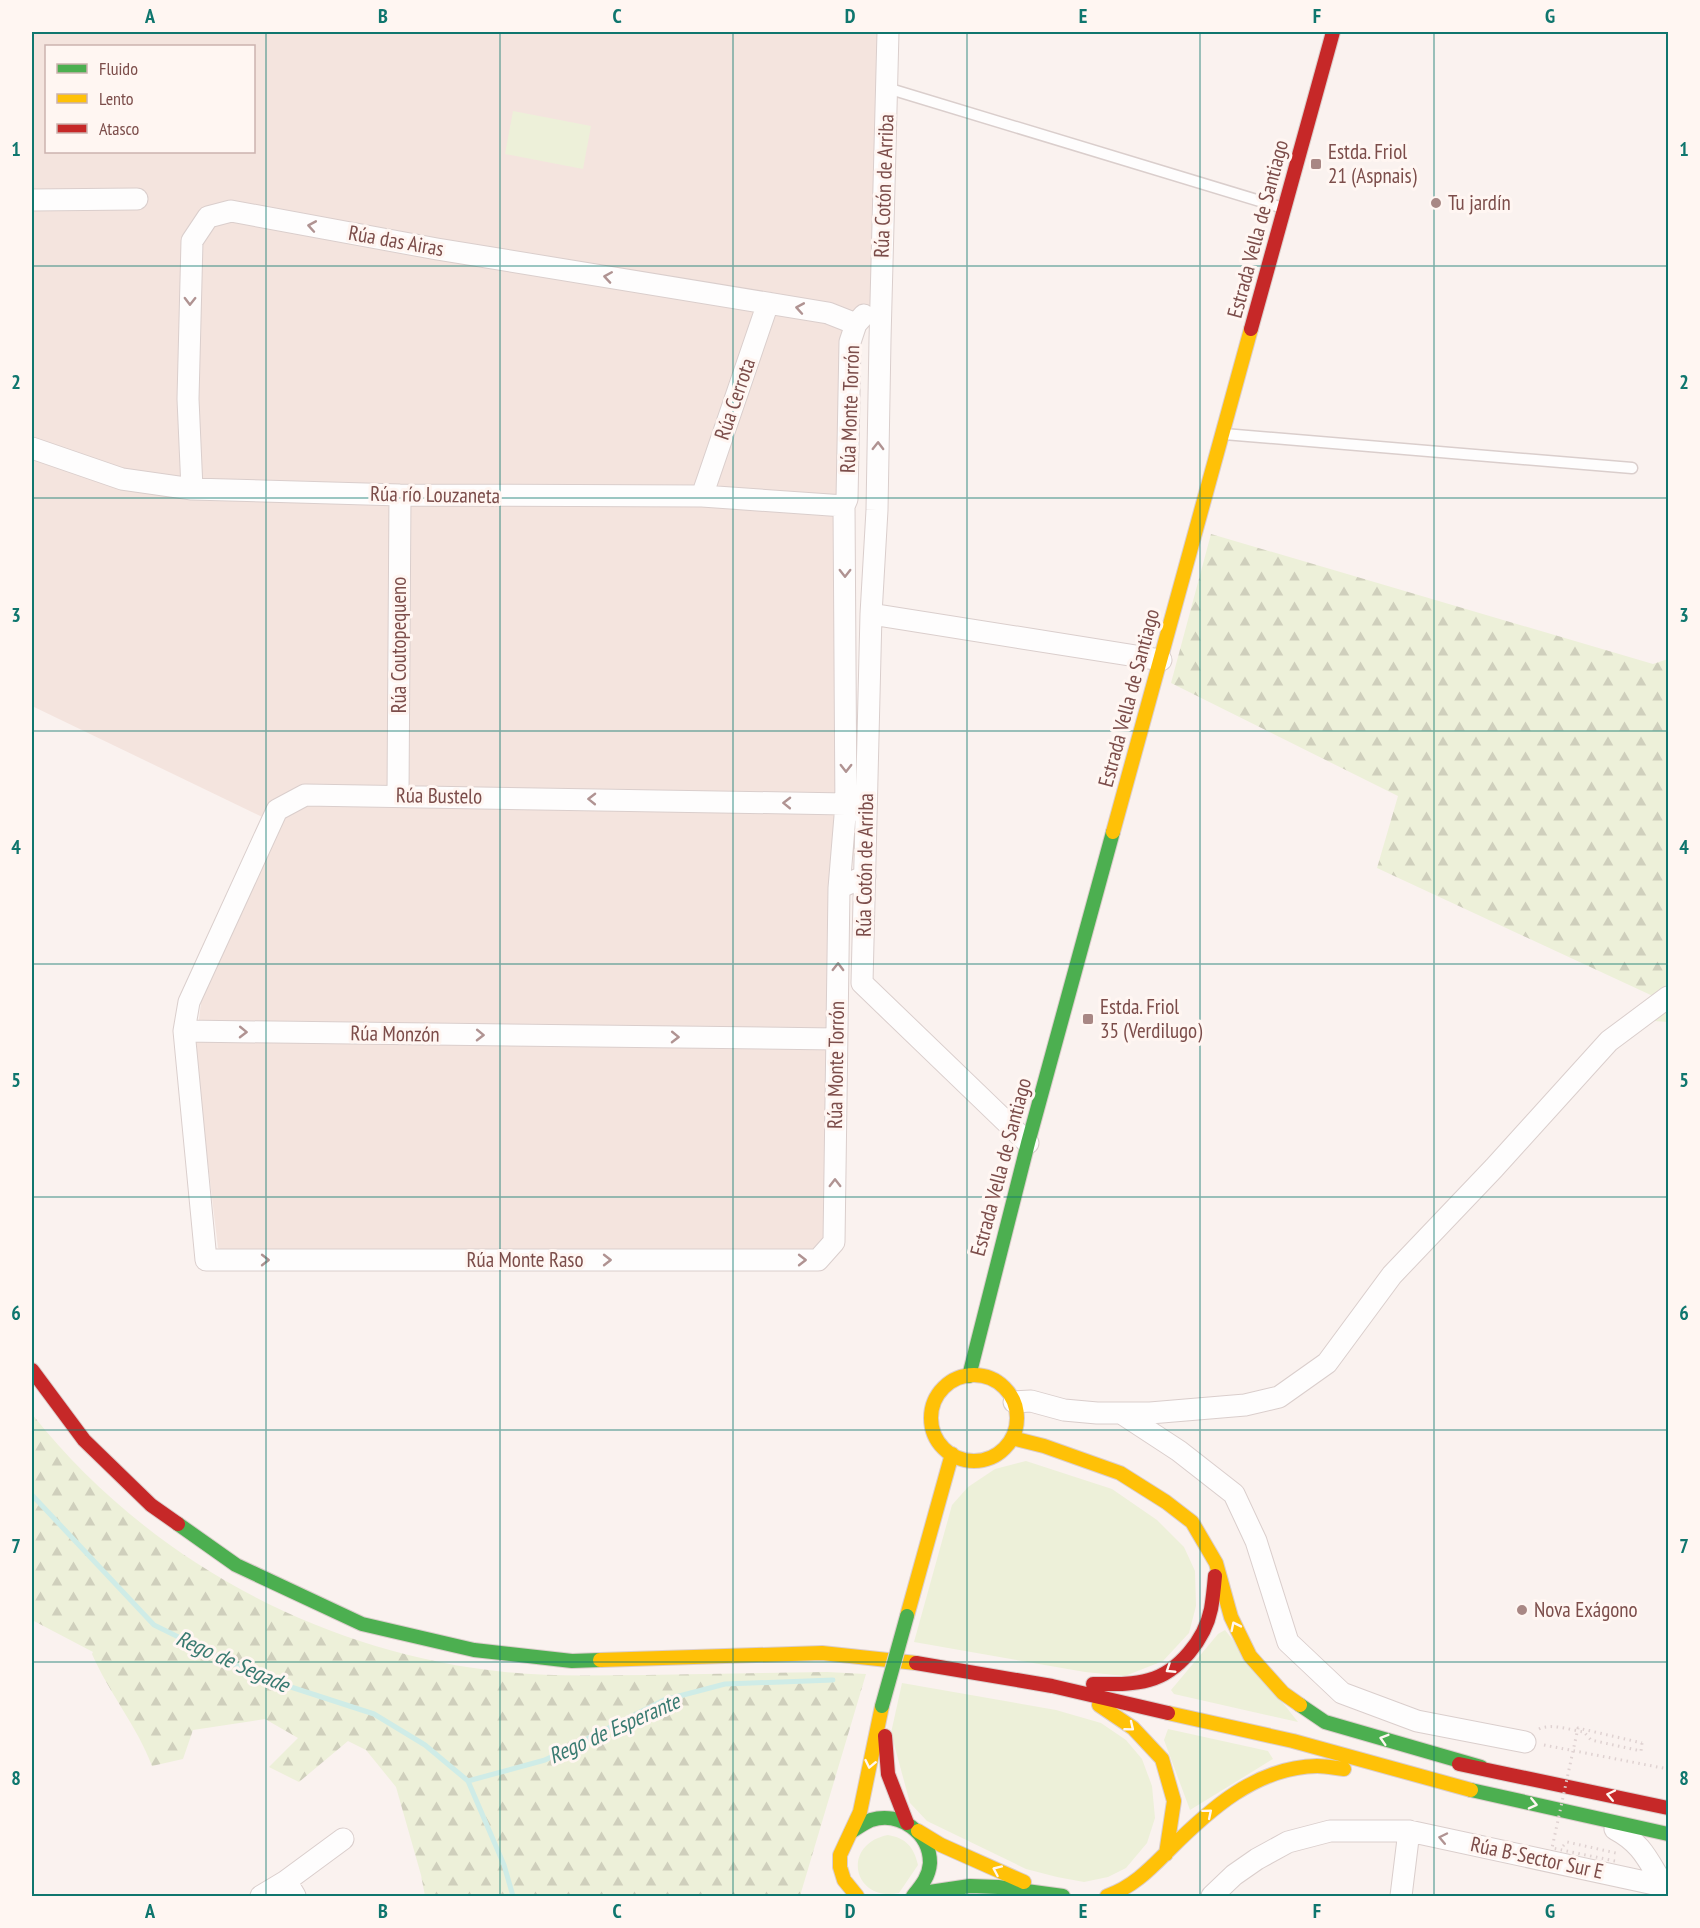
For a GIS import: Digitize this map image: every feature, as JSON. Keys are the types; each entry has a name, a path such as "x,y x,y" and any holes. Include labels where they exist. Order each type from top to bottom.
{"main road":[{"name":"Estrada Vella de Santiago","path":"969,1376 1028,1143 1334,32"},
{"path":"32,1370 84,1440 152,1505 236,1565 362,1624 474,1650 572,1661 822,1653 932,1665 1052,1686 1293,1741 1476,1791 1668,1834"},
{"path":"960,1377 985,1377 997,1381 1014,1402 1017,1426 1012,1438 1005,1449 981,1461 968,1461 952,1454 937,1439 932,1427 931,1415 940,1392 960,1377"},
{"path":"1012,1438 1044,1446 1120,1473 1166,1502 1192,1522 1216,1563 1231,1617 1250,1656 1283,1693 1325,1722 1480,1767 1668,1808"},
{"path":"857,1896 840,1882 842,1849 860,1812 882,1706 952,1454"},
{"path":"1052,1686 1128,1684 1150,1680 1174,1670 1198,1641 1211,1611 1216,1563"},
{"path":"1082,1694 1133,1728 1162,1759 1174,1802 1166,1854"},
{"path":"882,1706 888,1774 912,1827 928,1852 928,1875 915,1895"},
{"path":"1293,1741 1480,1767"},
{"path":"1107,1896 1139,1881 1207,1812 1248,1785 1291,1767 1326,1766 1476,1791"},
{"path":"851,1832 862,1822 877,1817 893,1817 941,1845 1057,1895"},
{"path":"915,1895 949,1893 970,1886 1057,1895"}],"street":[{"name":"Rúa Cotón de Arriba","path":"888,32 862,983 1028,1143"},
{"path":"32,200 137,199"},
{"name":"Rúa das Airas","path":"192,489 188,399 192,241 208,217 231,211 436,249 828,313 857,327"},
{"name":"Rúa Monte Torrón","path":"865,876 849,860 846,804 845,507 857,327 881,293"},
{"name":"Rúa Cerrota","path":"702,496 768,303"},
{"path":"857,327 880,340"},
{"name":"Rúa río Louzaneta","path":"32,448 122,479 192,489 400,495 702,496 845,507"},
{"name":"Rúa Monte Torrón","path":"845,507 850,495 861,491 871,495 876,510"},
{"name":"Rúa Coutopequeno","path":"398,795 400,495"},
{"path":"845,507 852,523 863,525 868,524 876,510"},
{"path":"871,614 1161,660"},
{"name":"Rúa Bustelo","path":"184,1031 189,1002 277,810 305,795 846,804"},
{"name":"Rúa Monte Torrón","path":"834,1242 839,888 846,804"},
{"path":"839,888 865,876"},
{"path":"1014,1402 1031,1401 1064,1410 1150,1413 1245,1405 1279,1397 1327,1362 1392,1275 1494,1168 1609,1041 1668,997"},
{"name":"Rúa Monzón","path":"184,1031 836,1039"},
{"name":"Rúa Monte Raso","path":"184,1031 206,1260 818,1260 834,1242"},
{"path":"1121,1413 1179,1451 1234,1494 1256,1541 1288,1642 1342,1693 1417,1721 1525,1742"},
{"path":"1597,1819 1627,1836 1644,1850 1666,1886"},
{"name":"Rúa B-Sector Sur E","path":"1212,1896 1234,1875 1257,1859 1288,1842 1330,1831 1409,1831 1666,1886"},
{"path":"1401,1896 1409,1831"},
{"path":"261,1896 290,1889 343,1839"},
{"path":"929,1864 949,1893"}],"lane":[{"path":"887,88 1285,209"},
{"path":"1223,434 1632,468"}],"path":[{"path":"1525,1742 1544,1727 1584,1732 1591,1740 1641,1751 1642,1743 1578,1728 1552,1848 1615,1861"},
{"path":"1525,1742 1668,1769"}],"shaded area":[{"path":"32,32 878,32 875,298 842,336 837,483 835,794 826,1238 811,1251 237,1255 218,1248 195,1054 201,1002 279,825 32,706"}],"green space":[{"path":"513,111 591,126 583,169 505,154"},
{"path":"1211,534 1653,664 1668,659 1668,1022 1641,1020 1655,997 1377,868 1398,796 1171,683"},
{"path":"32,1414 78,1466 128,1513 183,1554 242,1590 304,1620 369,1644 436,1661 522,1674 827,1672 866,1674 800,1896 425,1896 396,1787 366,1750 348,1741 299,1782 269,1767 298,1738 265,1719 193,1730 183,1759 152,1766 139,1737 99,1668 93,1652 32,1620"},
{"path":"1026,1461 1112,1489 1157,1520 1184,1547 1195,1571 1196,1606 1189,1633 1163,1661 1125,1676 1085,1672 914,1642 952,1505 968,1487 995,1469"},
{"path":"1225,1630 1298,1722 1174,1694 1171,1690 1218,1634"},
{"path":"902,1683 1056,1710 1101,1723 1126,1740 1142,1759 1152,1786 1155,1818 1147,1843 1126,1868 1108,1877 1084,1882 1026,1869 927,1821 910,1803 891,1733"},
{"path":"1168,1729 1268,1751 1273,1759 1190,1810 1164,1740"},
{"path":"888,1835 900,1838 908,1844 918,1865 899,1893 883,1893 871,1889 862,1881 858,1871 858,1860 863,1849 873,1840"}],"waterway":[{"name":"Rego de Segade","path":"32,1495 154,1625 260,1677 374,1714 425,1745 468,1781 504,1865 513,1896"},
{"name":"Rego de Esperante","path":"468,1781 545,1760 664,1700 725,1684 833,1680"}],"traffic: fast":[{"path":"969,1376 1028,1143 1113,832"},
{"path":"178,1524 236,1565 362,1624 474,1650 572,1661 600,1660"},
{"path":"882,1706 907,1616"},
{"path":"1300,1705 1325,1722 1481,1767"},
{"path":"1471,1790 1668,1834"},
{"path":"851,1832 871,1820 882,1818 902,1822 919,1834 929,1852 930,1863 922,1885 913,1896"},
{"path":"916,1894 970,1886 998,1887 1063,1896"}],"traffic: slow":[{"path":"1113,832 1251,329"},
{"path":"974,1375 990,1379 1004,1388 1013,1402 1017,1418 1013,1434 1004,1448 990,1457 974,1461 958,1457 944,1448 935,1434 931,1418 935,1402 944,1388 958,1379 974,1375"},
{"path":"1012,1438 1044,1446 1120,1473 1166,1502 1192,1522 1216,1563 1231,1617 1250,1656 1283,1693 1300,1705"},
{"path":"907,1616 952,1454"},
{"path":"600,1660 822,1653 916,1663"},
{"path":"1099,1705 1133,1728 1162,1759 1174,1801 1166,1854"},
{"path":"857,1896 844,1880 840,1867 840,1855 860,1812 882,1706"},
{"path":"1168,1713 1293,1741 1471,1790"},
{"path":"1107,1896 1141,1877 1200,1820 1235,1793 1254,1782 1295,1768 1317,1766 1344,1769"},
{"path":"918,1831 941,1845 1024,1882"}],"traffic: jam":[{"path":"1251,329 1333,32"},
{"path":"32,1370 84,1440 151,1505 178,1524"},
{"path":"1093,1684 1142,1682 1160,1676 1180,1662 1197,1643 1208,1620 1215,1576"},
{"path":"916,1663 1052,1686 1168,1713"},
{"path":"885,1736 888,1774 907,1823"},
{"path":"1459,1764 1668,1808"}],"place":[{"name":"Estda. Friol 21 (Aspnais)","path":"1316,164"},
{"name":"Tu jardín","path":"1436,203"},
{"name":"Estda. Friol 35 (Verdilugo)","path":"1088,1019"},
{"name":"Nova Exágono","path":"1522,1610"}]}
